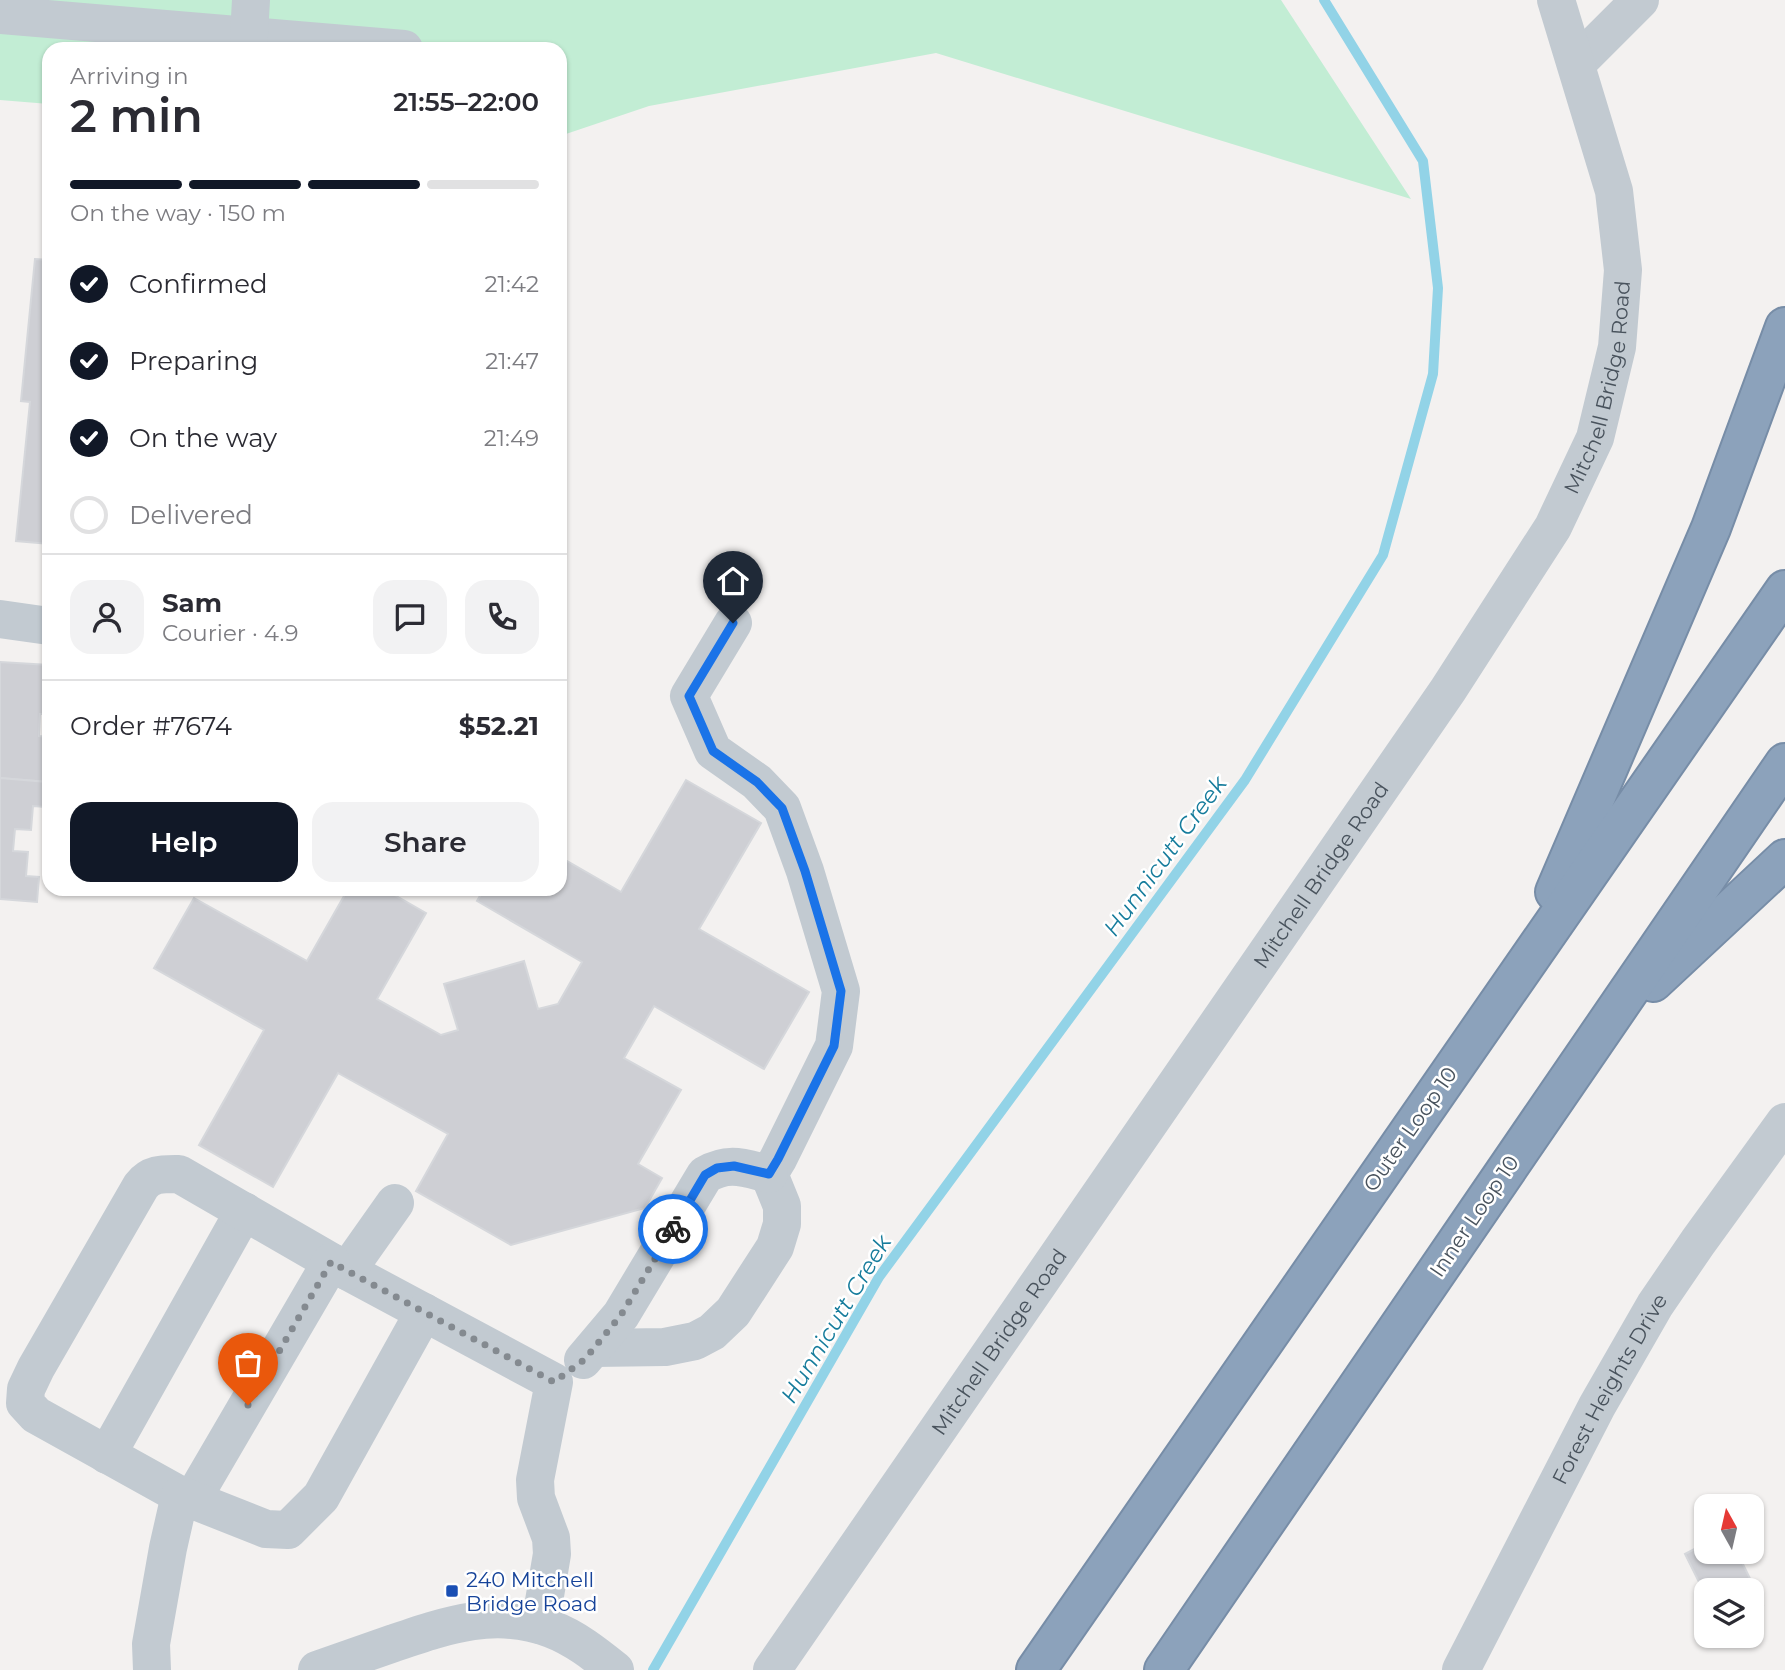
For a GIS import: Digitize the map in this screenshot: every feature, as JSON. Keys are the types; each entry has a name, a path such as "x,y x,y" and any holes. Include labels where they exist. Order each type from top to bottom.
{"highway":[{"path":"1522,967 1711,528 1785,327"},
{"name":"Outer Loop 10","path":"1037,1670 1785,590"},
{"name":"Inner Loop 10","path":"1164,1670 1785,764"},
{"path":"1601,1031 1785,859"}],"street":[{"name":"Mitchell Bridge Road","path":"772,1670 1440,701 1553,527 1595,438 1617,347 1623,270 1614,191 1556,0"},
{"path":"1576,64 1640,0"},
{"path":"0,15 250,18 369,42"},
{"path":"0,619 42,625"},
{"path":"733,623 689,696 713,751 757,782 782,808 805,871 841,991 834,1046 769,1174"},
{"name":"Forest Heights Drive","path":"1461,1670 1597,1406 1655,1306 1785,1122"},
{"path":"540,1625 552,1554 551,1538 536,1498 535,1480 554,1382 585,1359 621,1315 705,1175 717,1168 734,1166 769,1174"},
{"path":"424,1312 321,1497 288,1530 266,1529 186,1497 36,1415 25,1403 26,1388 36,1368 141,1186 147,1178 163,1174 179,1174 339,1267 424,1312 554,1382"},
{"path":"594,1349 665,1348 695,1342 712,1332 733,1312 775,1247 782,1224 782,1206 769,1174"},
{"path":"152,1670 151,1644 168,1548 186,1497 339,1267 395,1203"},
{"path":"107,1455 244,1211"},
{"path":"317,1670 439,1627 479,1619 507,1619 553,1629 583,1645 615,1670"}],"green space":[{"path":"0,0 1281,0 1411,199 936,53 649,106 567,134 567,42 42,42 42,103 0,100"}],"building":[{"path":"35,259 42,260 42,543 16,541 30,402 21,401"},
{"path":"0,662 42,665 39,736 42,736 42,782 0,778"},
{"path":"0,778 42,782 42,807 33,806 31,830 15,829 13,851 28,852 26,876 39,877 37,902 0,899"},
{"path":"686,780 761,823 699,929 809,992 764,1069 654,1006 624,1058 681,1090 638,1164 662,1178 645,1208 511,1245 416,1191 448,1134 338,1073 273,1187 199,1145 264,1030 154,968 194,898 307,961 344,896 396,896 426,913 377,999 441,1035 458,1030 444,984 524,961 538,1009 558,1004 582,962 477,901 480,896 567,896 567,861 621,892"},
{"path":"1694,1549 1694,1564 1743,1564 1750,1578 1697,1578 1685,1554"}],"waterway":[{"name":"Hunnicutt Creek","path":"653,1670 879,1277 1245,780 1383,555 1433,374 1438,288 1423,161 1324,0"}],"way so far":[{"path":"248,1405 331,1262 554,1382 585,1359 621,1315 673,1229"}],"place":[{"name":"240 Mitchell Bridge Road","path":"452,1591"}],"route":[{"path":"673,1229 705,1175 717,1168 734,1166 769,1174 834,1046 841,991 805,871 782,808 757,782 713,751 689,696 733,623"}]}
